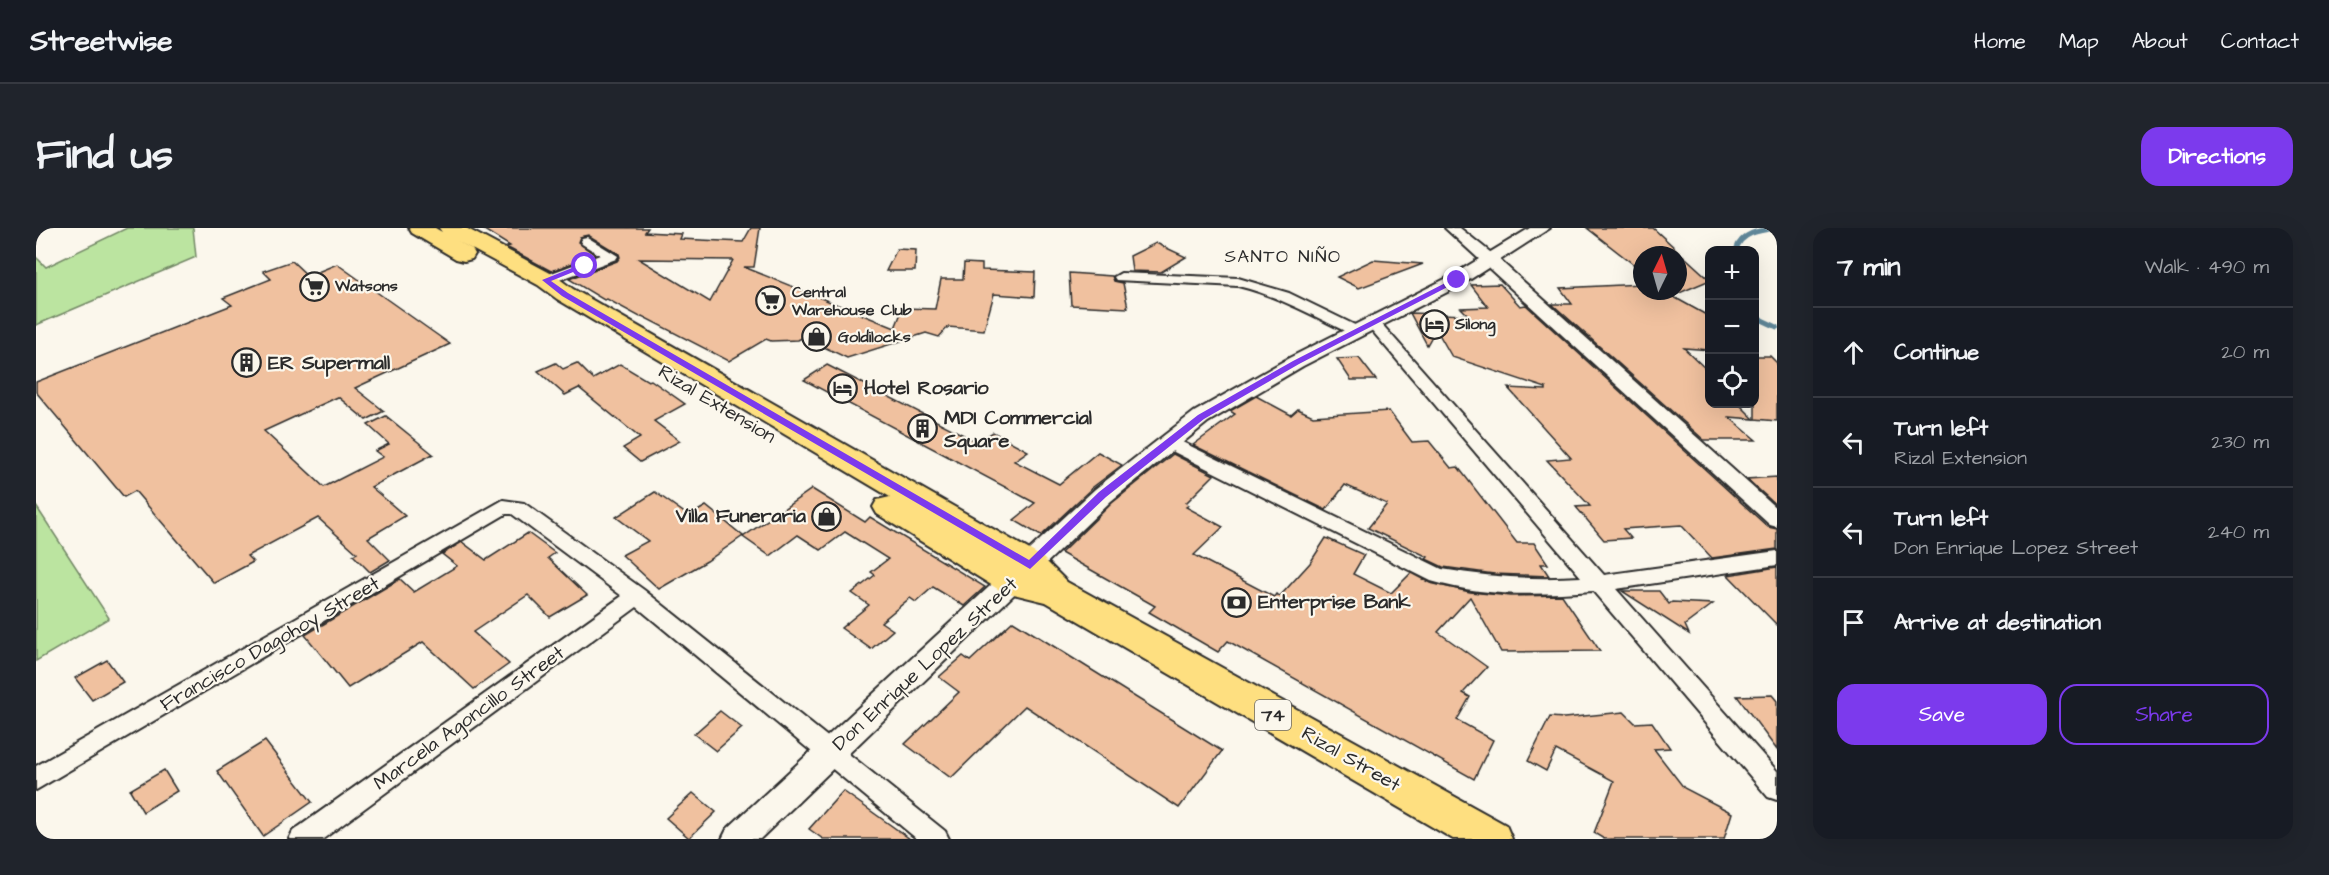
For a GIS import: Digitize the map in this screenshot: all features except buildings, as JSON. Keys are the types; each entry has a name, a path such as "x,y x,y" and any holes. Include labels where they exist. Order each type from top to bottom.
{"main road":[{"name":"Rizal Extension","path":"420,228 1033,579"},
{"name":"Rizal Extension","path":"450,228 546,280 565,294 1033,579"},
{"name":"Rizal Street","path":"1033,579 1491,839"}],"street":[{"path":"1452,228 1490,259 1777,520"},
{"name":"Don Enrique Lopez Street","path":"738,839 829,754 1033,579 1103,495 1168,442 1201,417 1244,391 1366,328 1542,228"},
{"path":"546,280 611,256 587,241"},
{"path":"1121,277 1238,282 1259,287 1366,328 1599,583 1777,789"},
{"path":"1168,442 1438,576 1465,582 1503,586 1599,583 1777,558"},
{"name":"Francisco Dagohoy Street","path":"36,779 503,507 517,508 637,596"},
{"path":"637,596 936,839"},
{"name":"Marcela Agoncillo Street","path":"302,839 637,596"}],"green space":[{"path":"127,228 193,228 196,257 36,325 36,257 46,267"},
{"path":"36,506 109,618 36,661"}],"waterway":[{"path":"1738,246 1747,236 1758,231 1777,228"},
{"path":"1759,317 1777,327"}],"place":[{"name":"Watsons","path":"314,286"},
{"name":"Central Warehouse Club","path":"771,301"},
{"name":"Silong","path":"1434,324"},
{"name":"Goldilocks","path":"817,337"},
{"name":"ER Supermall","path":"247,363"},
{"name":"Hotel Rosario","path":"843,388"},
{"name":"MDI Commercial Square","path":"923,429"},
{"name":"Villa Funeraria","path":"827,516"},
{"name":"Enterprise Bank","path":"1237,602"}],"district":[{"name":"SANTO NIÑO","path":"1283,256"}],"route":[{"path":"585,266 546,280 565,294 1030,566 1132,469 1201,417 1296,362 1457,280"}]}
